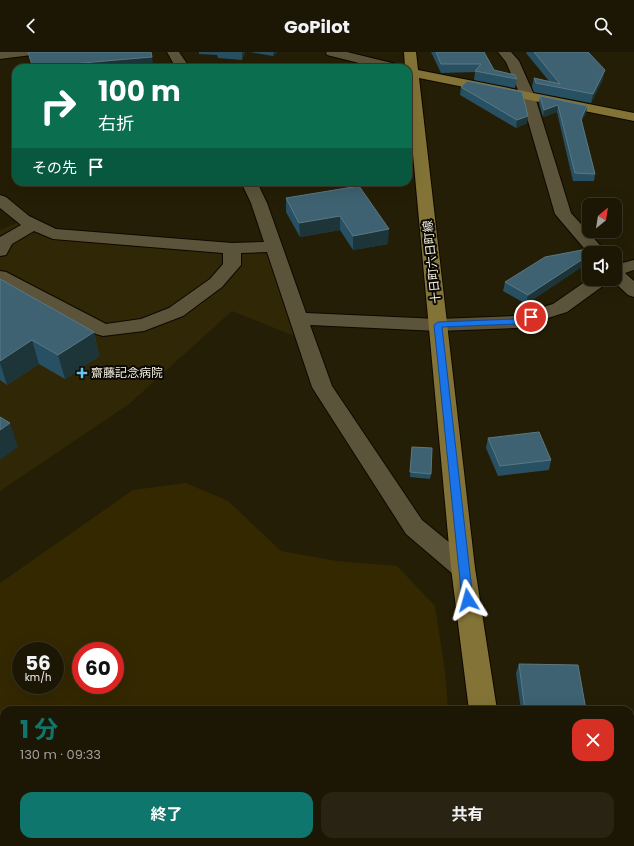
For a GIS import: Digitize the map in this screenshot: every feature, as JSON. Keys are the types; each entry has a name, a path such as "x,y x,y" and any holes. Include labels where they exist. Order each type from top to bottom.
{"main road":[{"name":"十日町六日町線","path":"407,64 410,52"},
{"path":"412,72 528,97 634,117"},
{"name":"十日町六日町線","path":"412,125 438,325 463,568 482,706"}],"street":[{"path":"0,55 27,52"},
{"path":"173,52 180,64"},
{"path":"332,52 378,64"},
{"path":"504,52 512,61 528,97 563,214 592,246"},
{"path":"251,186 255,192 300,320 322,387 414,527 463,568"},
{"path":"0,200 23,220 53,234 232,248 274,247"},
{"path":"0,251 5,241 33,225"},
{"path":"0,276 103,330 144,325 176,312 216,282 232,265 232,248"},
{"path":"622,268 634,264"},
{"path":"622,278 634,291"},
{"path":"300,320 438,325 516,322 560,308 591,286"}],"shaded area":[{"name":"齋藤記念病院","path":"23,220 53,234 274,247 307,341 232,311 129,404 0,491 0,230"},
{"path":"186,483 228,501 281,551 337,561 397,566 435,606 445,671 448,706 0,706 0,583 133,490"}],"building":[{"path":"28,52 151,52 152,57 71,64 32,64"},
{"path":"436,52 484,52 494,70 515,75 517,79 475,71 481,64 441,64"},
{"path":"534,52 588,52 605,70 593,94 536,83 534,78 560,84"},
{"path":"467,81 522,92 528,116 517,120 461,87"},
{"path":"540,96 587,106 581,119 595,174 575,173 558,105 544,110"},
{"path":"359,186 389,229 353,236 340,216 299,223 286,198"},
{"path":"582,250 582,260 528,295 505,282 545,257"},
{"path":"0,279 94,332 58,355 32,340 0,361"},
{"path":"0,417 10,423 0,430"},
{"path":"539,432 551,460 500,466 488,438"},
{"path":"412,447 432,448 431,474 410,472"},
{"path":"519,664 578,665 585,706 524,706"}],"place":[{"name":"齋藤記念病院","path":"82,373"}],"route":[{"path":"468,600 463,568 438,325 516,322 531,317"}]}
